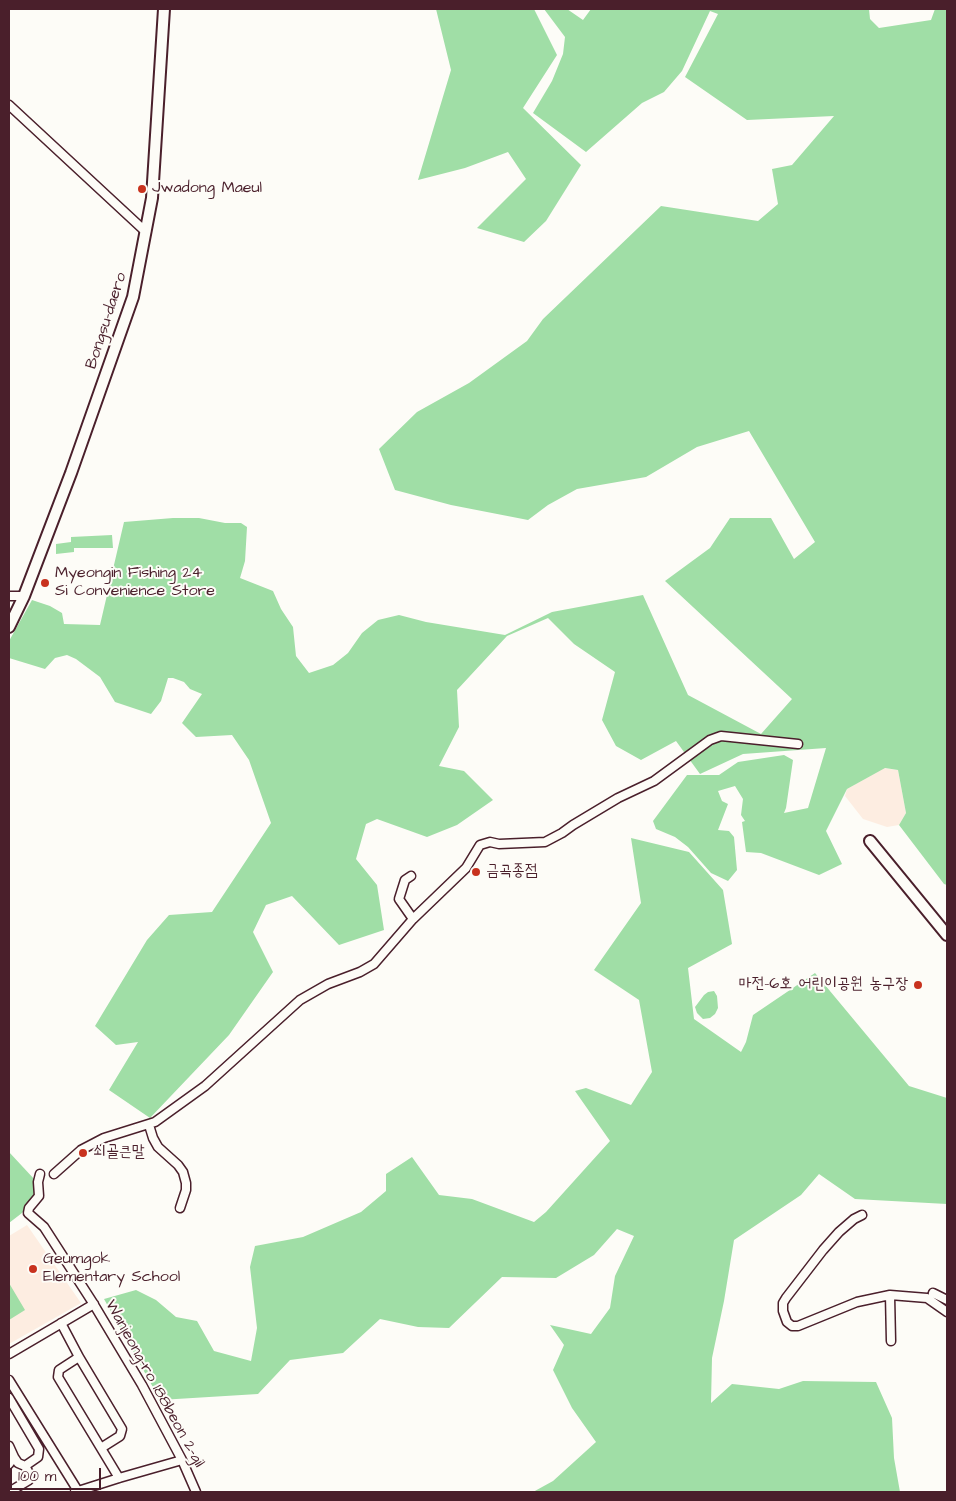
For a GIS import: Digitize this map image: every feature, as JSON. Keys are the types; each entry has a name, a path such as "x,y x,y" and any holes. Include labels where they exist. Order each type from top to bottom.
{"main road":[{"name":"Bongsu-daero","path":"9,627 24,596 71,473 133,297 152,198 164,9"},
{"path":"870,841 947,936"}],"street":[{"path":"9,105 146,232"},
{"path":"9,596 24,596"},
{"path":"54,1174 81,1150 104,1138 156,1122 205,1086 300,1000 328,984 360,972 374,964 413,919 466,868 477,849 484,843 545,842 618,798 654,781 710,740 721,736 798,744"},
{"path":"411,876 405,880 399,899 413,919"},
{"path":"149,1125 158,1148 178,1165 183,1172 186,1190 180,1208"},
{"name":"Wanjeong-ro 188beon 2-gil","path":"40,1174 39,1196 29,1208 28,1213 44,1227 94,1304 142,1385 182,1460 196,1492"},
{"path":"862,1215 854,1219 839,1232 794,1287 783,1303 787,1322 792,1326 798,1326 857,1302 890,1296 927,1298 947,1312"},
{"path":"933,1293 947,1300"},
{"path":"890,1296 891,1342"},
{"path":"9,1354 94,1304"},
{"path":"61,1323 122,1429 120,1436 101,1448"},
{"path":"79,1357 59,1370 58,1377 119,1478"},
{"path":"9,1380 76,1492 182,1460"},
{"path":"9,1398 39,1449 38,1457 25,1466"},
{"path":"39,1449 47,1442"},
{"path":"9,1446 18,1463 25,1466 30,1475 29,1480 10,1492"},
{"path":"9,1464 14,1457"}],"shaded area":[{"path":"884,768 898,770 906,813 899,825 887,827 863,819 845,796 847,789"},
{"name":"Geumgok Elementary School","path":"27,1225 81,1303 9,1344 9,1236"}],"green space":[{"path":"436,9 534,9 557,55 523,108 581,165 546,221 524,242 477,228 526,179 508,152 465,168 418,180 451,70"},
{"path":"544,9 567,9 583,20 591,9 869,9 870,19 879,28 931,20 935,9 947,9 947,885 944,884 899,825 906,813 898,770 885,768 847,789 826,831 842,864 819,875 761,853 746,852 742,822 745,821 741,815 743,799 735,786 718,791 722,801 728,804 718,830 729,831 734,837 737,870 728,881 711,873 688,847 675,837 656,829 653,821 687,775 719,775 738,762 784,755 793,760 784,813 808,808 826,748 743,754 700,774 676,741 641,760 616,746 602,720 615,672 574,644 548,618 507,636 457,690 459,727 439,766 464,771 493,800 457,825 427,837 377,819 366,824 356,859 377,885 384,930 339,945 292,896 266,905 253,932 273,972 229,1035 150,1118 109,1090 138,1042 116,1045 95,1026 147,940 169,915 212,912 271,823 249,760 232,735 196,737 182,723 202,694 190,689 184,682 168,678 161,701 151,714 115,702 100,677 76,659 67,655 55,658 45,669 9,658 9,641 32,600 50,606 62,613 64,624 100,625 124,522 199,518 225,523 241,523 247,527 245,561 240,578 273,591 281,609 293,627 296,656 309,673 333,665 348,653 362,633 378,620 399,615 426,622 505,635 552,612 643,595 688,695 761,734 792,699 665,581 710,548 730,518 771,518 794,559 815,542 749,431 697,447 646,477 577,489 548,505 528,520 451,505 395,490 379,449 417,412 469,383 527,341 543,319 661,206 758,221 778,204 772,169 792,165 834,116 747,120 685,77 718,14 710,11 682,71 664,92 642,103 586,152 533,113 552,81 563,54 565,37"},
{"path":"112,535 113,548 74,548 74,552 56,554 56,544 71,542 71,537"},
{"path":"631,838 689,852 723,890 732,944 688,968 694,1019 741,1052 746,1042 753,1015 815,973 909,1086 947,1098 947,1204 855,1199 819,1174 801,1195 734,1240 712,1358 711,1403 732,1384 779,1389 803,1381 876,1382 892,1418 894,1458 900,1492 533,1492 553,1481 596,1442 572,1408 553,1370 564,1345 550,1325 591,1334 610,1308 615,1276 634,1236 617,1229 594,1255 556,1278 502,1277 449,1328 418,1327 380,1319 343,1353 290,1360 258,1394 160,1400 104,1299 136,1290 156,1300 176,1317 197,1321 214,1351 251,1361 257,1328 250,1267 255,1246 303,1237 361,1212 386,1191 386,1174 412,1157 439,1195 472,1199 534,1222 546,1212 610,1141 575,1091 586,1088 631,1105 652,1072 639,1000 594,970 641,903"},
{"path":"714,991 717,996 718,1008 710,1018 703,1019 697,1013 695,1007 704,995"},
{"path":"9,1152 35,1180 35,1195 22,1213 9,1223"},
{"path":"9,1283 25,1310 9,1320"}],"place":[{"name":"Jwadong Maeul","path":"142,189"},
{"name":"Myeongin Fishing 24 Si Convenience Store","path":"45,583"},
{"name":"금곡종점","path":"476,872"},
{"name":"마전-6호 어린이공원 농구장","path":"918,985"},
{"name":"쇠골큰말","path":"83,1153"},
{"name":"Geumgok Elementary School","path":"33,1269"}]}
